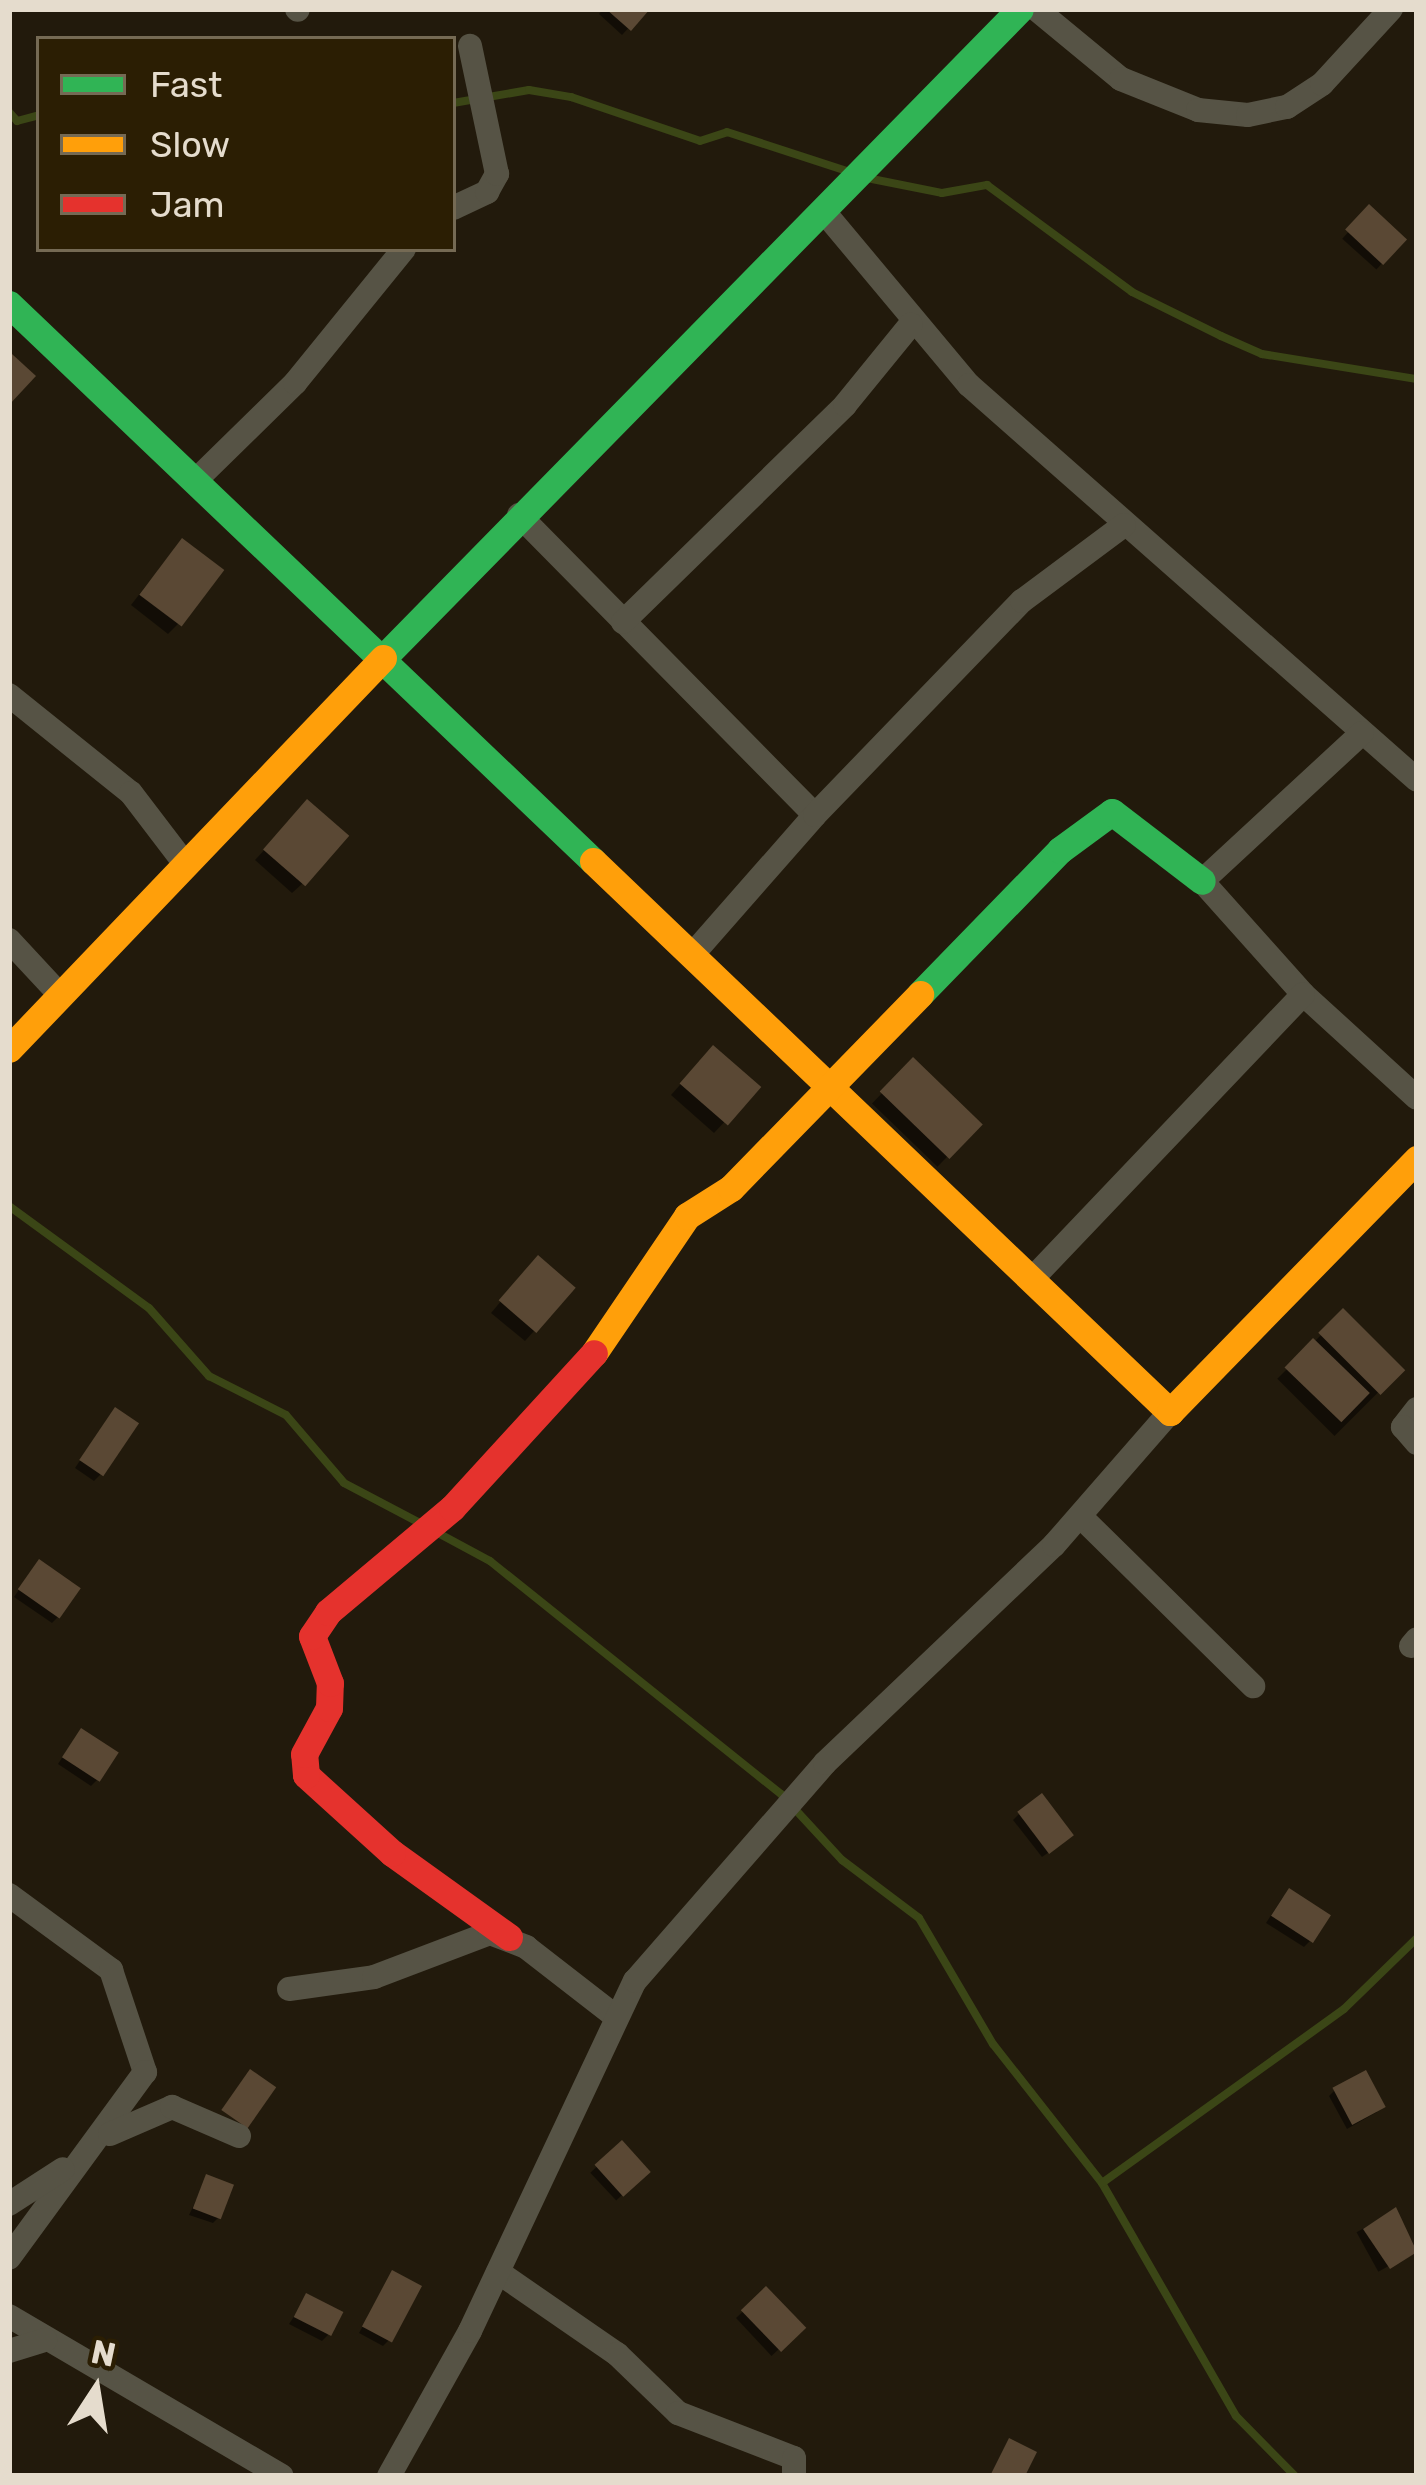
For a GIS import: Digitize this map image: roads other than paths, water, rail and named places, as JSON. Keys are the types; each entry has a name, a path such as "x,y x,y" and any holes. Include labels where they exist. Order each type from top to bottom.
{"street":[{"path":"9,1049 385,662 519,515 825,213 1020,9"},
{"path":"1036,9 1121,79 1198,110 1248,115 1288,107 1322,84 1391,9"},
{"path":"456,207 487,192 497,174 470,46"},
{"path":"825,213 881,274 911,324 1124,525 1417,780"},
{"path":"195,482 295,383 402,252"},
{"path":"9,304 1170,1412"},
{"path":"623,622 844,405 911,324"},
{"path":"519,515 815,814"},
{"path":"692,955 815,814 1022,601 1124,525"},
{"path":"9,695 131,794 185,864"},
{"path":"1202,881 1362,733"},
{"path":"615,2016 392,1853 306,1774 304,1754 329,1708 330,1683 312,1636 328,1612 429,1531 619,1325 687,1216 730,1188 1060,850 1112,812 1202,881 1304,994 1417,1098"},
{"path":"9,940 61,996"},
{"path":"1031,1280 1304,994"},
{"path":"389,2476 499,2272 635,1981 825,1763 1080,1516 1170,1412 1417,1159"},
{"path":"1417,1409 1403,1427 1417,1443"},
{"path":"1080,1516 1253,1686"},
{"path":"9,1895 111,1970 140,2043 145,2072 9,2258"},
{"path":"289,1989 374,1977 474,1934 509,1937"},
{"path":"135,2090 164,2108 187,2110 239,2136"},
{"path":"9,2204 93,2145 164,2108"},
{"path":"499,2272 617,2354 678,2413 794,2458 794,2476"},
{"path":"11,2313 45,2340 282,2476"},
{"path":"9,2351 45,2340"}],"waterway":[{"path":"456,102 529,90 571,97 700,141 727,132 847,171"},
{"path":"9,112 17,121 36,116"},
{"path":"867,178 942,193 987,185 1132,292 1221,336 1262,354 1417,379"},
{"path":"9,1206 149,1308 209,1376 286,1415 344,1483 420,1523"},
{"path":"438,1533 490,1561 781,1794 842,1860 919,1918 993,2044 1102,2183 1236,2416 1295,2476"},
{"path":"1102,2183 1344,2009 1417,1938"}]}
